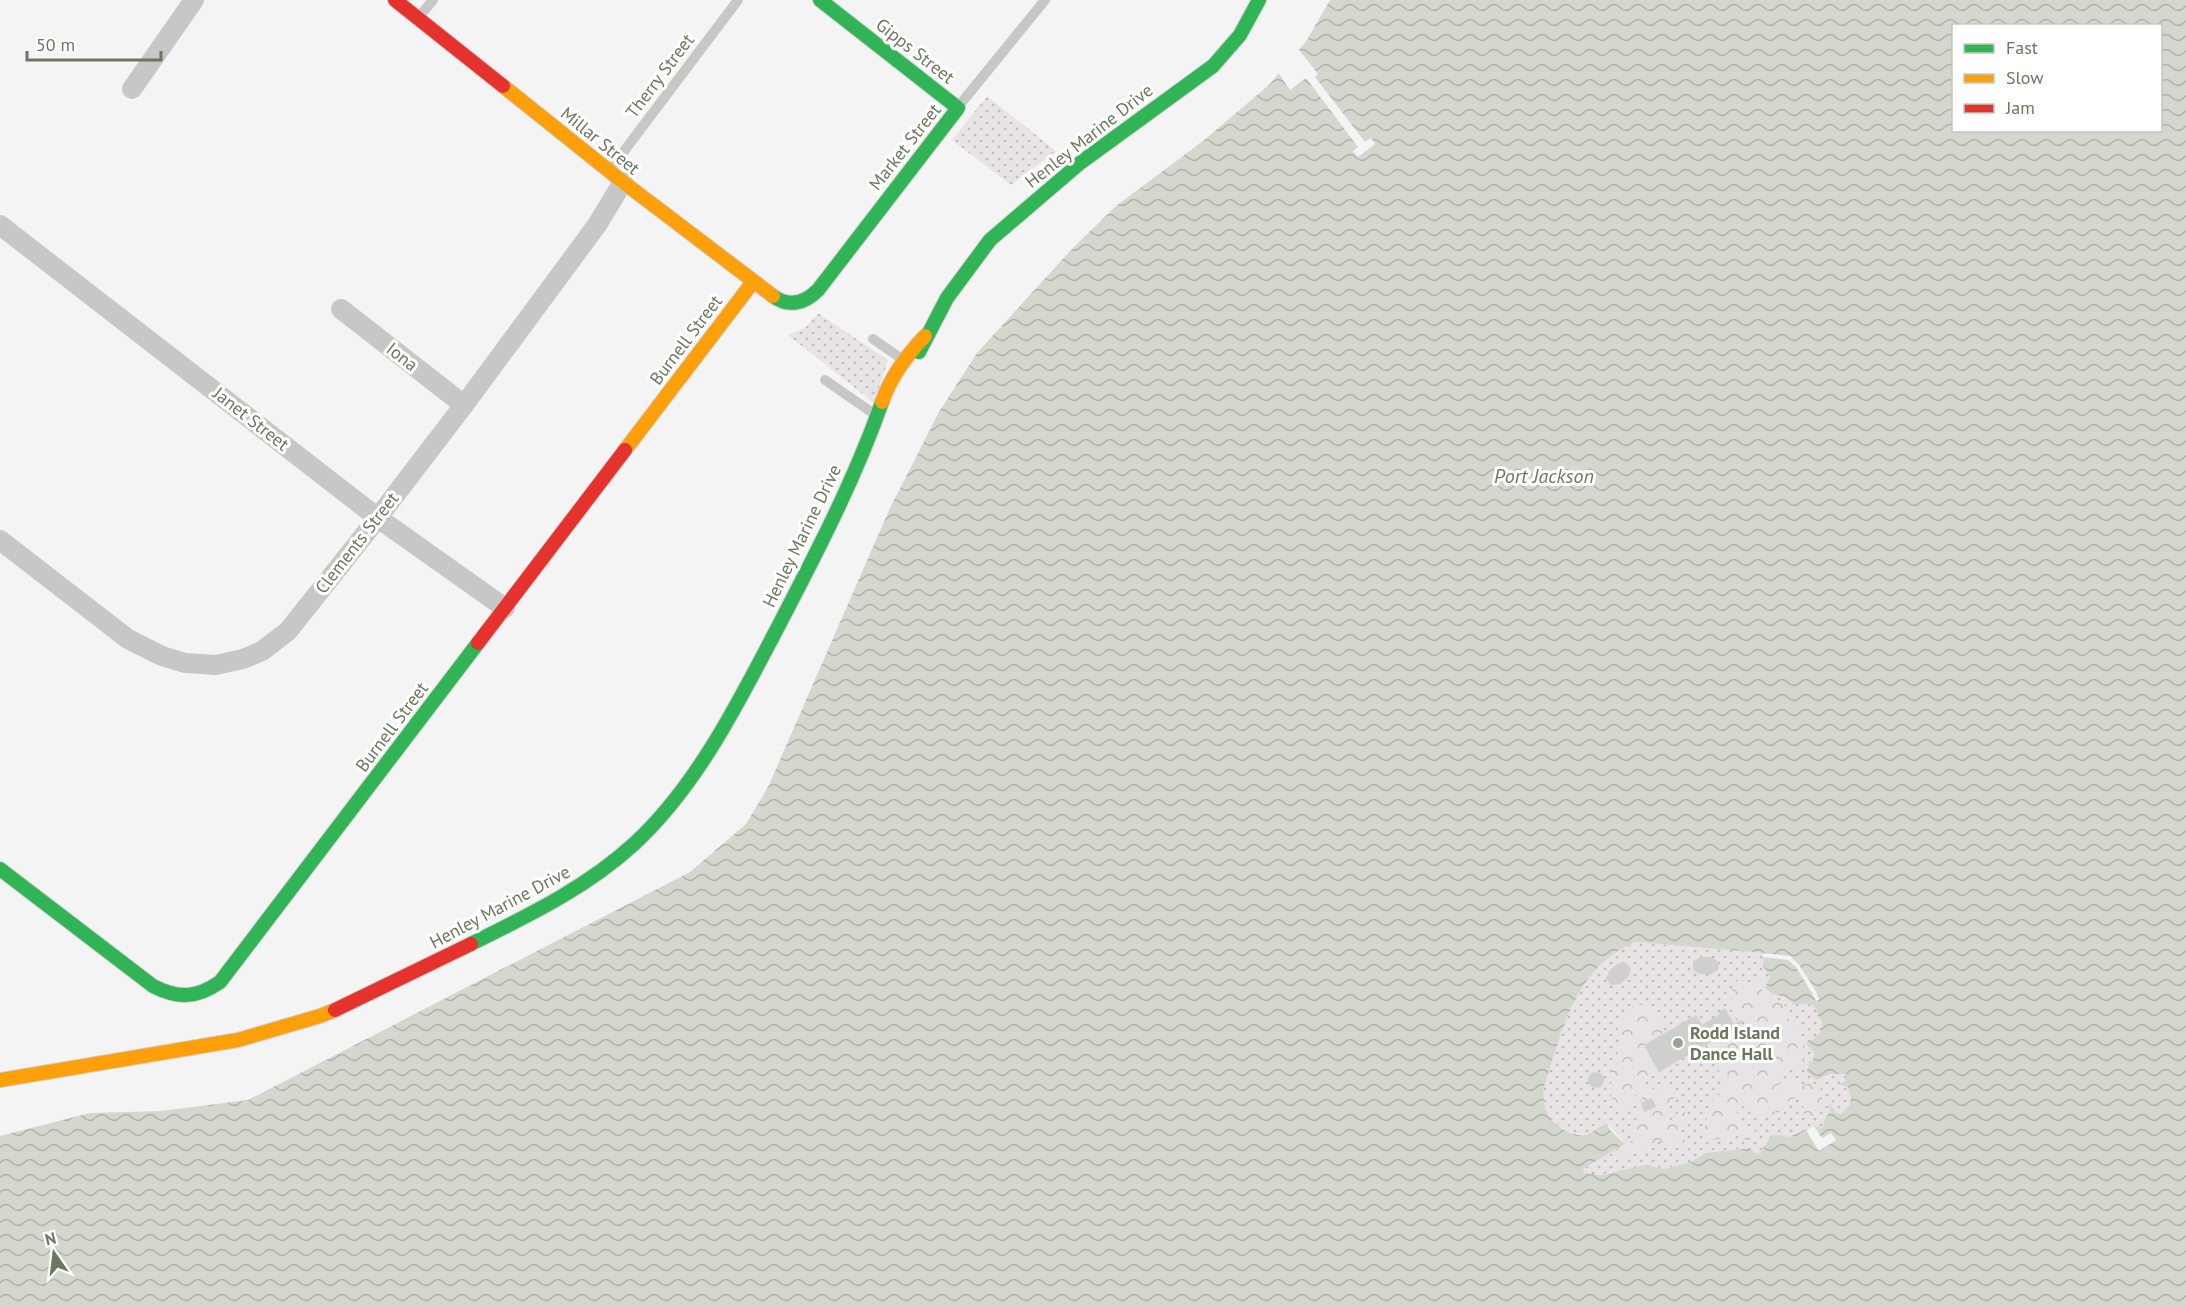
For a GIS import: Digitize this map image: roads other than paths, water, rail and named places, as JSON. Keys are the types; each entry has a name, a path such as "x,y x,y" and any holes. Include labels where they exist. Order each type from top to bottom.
{"street":[{"path":"132,89 194,0"},
{"name":"Millar Street","path":"394,0 615,177 753,282 778,300 788,304"},
{"name":"Gipps Street","path":"820,0 958,108"},
{"name":"Henley Marine Drive","path":"0,1080 229,1041 320,1016 368,995 552,903 583,885 634,844 673,802 701,762 743,693 808,570 881,418 887,387 908,363 984,247 1003,227 1074,167 1213,66 1229,50 1245,28 1259,0"},
{"name":"Market Street","path":"788,304 801,303 818,290 958,108"},
{"name":"Clements Street","path":"0,540 128,639 170,659 185,663 216,665 243,659 262,651 288,631 464,405 597,225 615,177"},
{"name":"Janet Street","path":"0,225 378,518 505,608"},
{"name":"Burnell Street","path":"0,869 160,991 186,997 209,990 229,971 753,282"},
{"name":"Iona","path":"341,309 464,405"}],"lane":[{"path":"418,18 433,0"},
{"name":"Therry Street","path":"615,177 738,0"},
{"name":"Market Street","path":"958,108 1045,0"},
{"path":"873,339 908,363"},
{"path":"825,380 881,418"}],"water":[{"name":"Port Jackson","path":"1330,0 2186,0 2186,1307 0,1307 0,1136 90,1113 161,1111 248,1100 690,872 746,824 768,787 890,508 939,412 977,353 1071,250 1116,206 1203,141 1270,84 1307,40","holes":["1636,942 1763,953 1763,966 1770,976 1765,988 1788,998 1793,1005 1810,1004 1816,1008 1818,1017 1822,1021 1818,1035 1806,1044 1813,1053 1813,1060 1809,1062 1807,1071 1816,1080 1831,1074 1846,1074 1845,1081 1839,1085 1848,1087 1850,1104 1841,1114 1837,1113 1829,1102 1830,1111 1824,1120 1823,1128 1814,1126 1789,1137 1770,1136 1760,1153 1756,1154 1750,1148 1705,1153 1693,1161 1665,1169 1646,1165 1600,1175 1584,1173 1583,1169 1625,1144 1610,1130 1607,1123 1583,1135 1570,1133 1560,1127 1545,1107 1544,1087 1565,1023 1585,984 1598,967 1615,953"]}],"place":[{"name":"Rodd Island Dance Hall","path":"1678,1043"}]}
